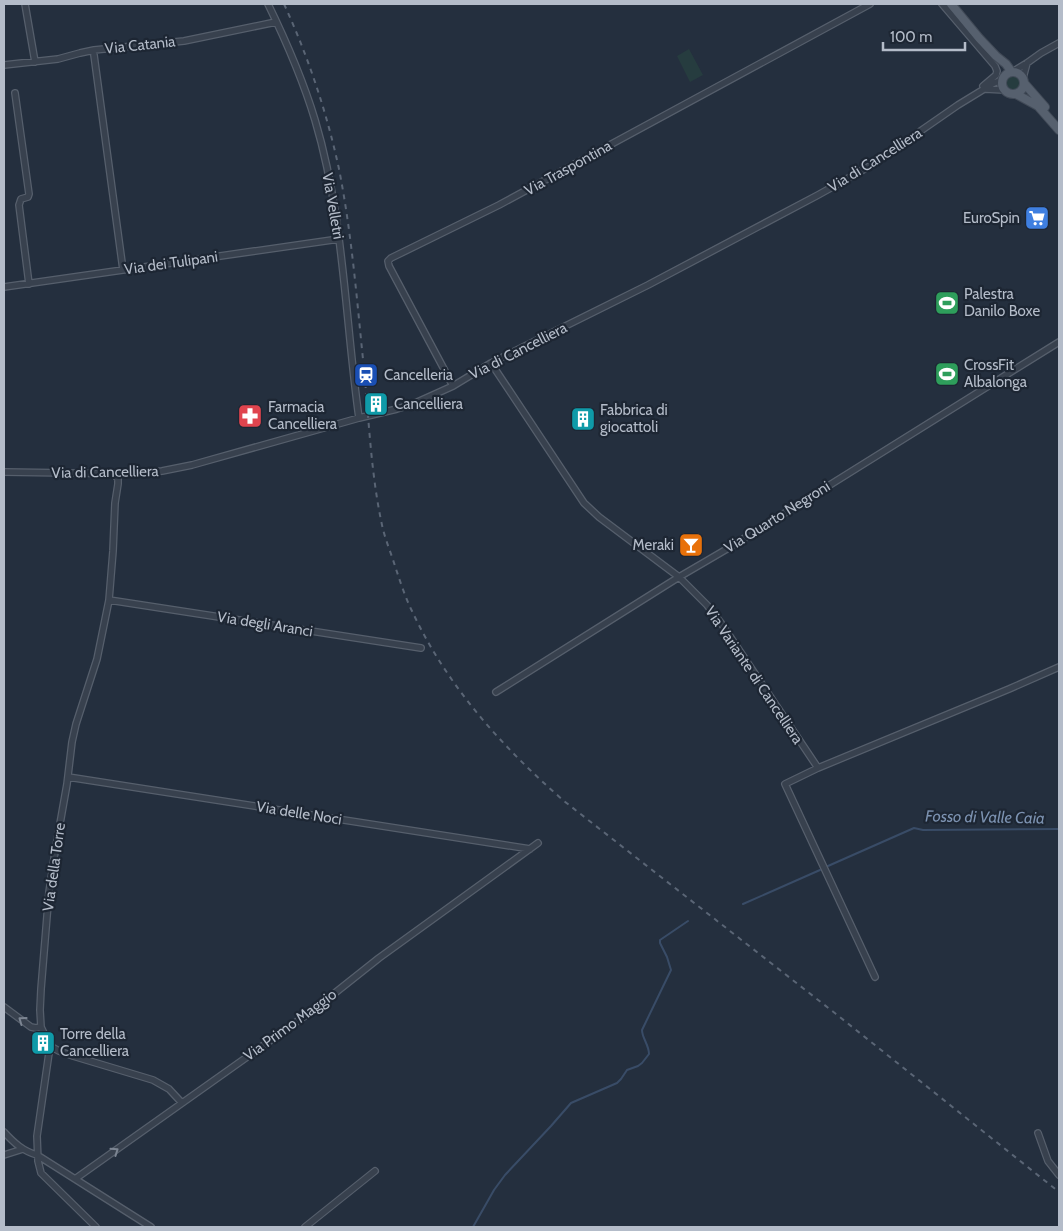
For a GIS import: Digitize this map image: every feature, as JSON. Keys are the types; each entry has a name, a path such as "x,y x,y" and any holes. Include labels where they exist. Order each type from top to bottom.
{"main road":[{"path":"951,4 996,56 1012,71 1019,73 1059,124"},
{"path":"996,56 1001,67 1004,90 1038,106 1059,130"},
{"path":"1002,78 1012,71"},
{"path":"1016,94 1022,90 1024,80"}],"street":[{"path":"25,4 36,62"},
{"name":"Via Velletri","path":"268,4 294,63 315,120 329,179 339,239 359,418"},
{"name":"Via Traspontina","path":"454,386 389,266 388,261 391,258 499,205 870,4"},
{"path":"942,4 995,66 996,75 982,88 983,90 1004,90"},
{"name":"Via Catania","path":"4,65 61,59 94,50 184,41 276,22"},
{"path":"1012,71 1027,64 1041,52 1059,43"},
{"path":"94,55 123,270"},
{"path":"1024,80 1027,64"},
{"name":"Via di Cancelliera","path":"4,472 155,473 413,404 454,386 491,363 648,285 818,195 870,166 958,105 1002,78"},
{"path":"16,93 29,194 28,197 21,199 19,206 29,284"},
{"name":"Via dei Tulipani","path":"4,287 339,239"},
{"name":"Via Quarto Negroni","path":"496,692 679,576 732,546 1059,342"},
{"name":"Via Variante di Cancelliera","path":"491,363 584,503 599,517 679,576 717,616 818,768"},
{"name":"Via della Torre","path":"50,1046 41,1027 40,1010 49,892 74,730 97,659 109,600 115,503 118,487 118,479 114,474"},
{"path":"118,487 124,479 134,474"},
{"name":"Via degli Aranci","path":"109,600 420,648"},
{"path":"875,977 785,784 818,768 1059,667"},
{"name":"Via delle Noci","path":"68,776 530,849"},
{"name":"Via Primo Maggio","path":"75,1179 316,1008 379,958 538,843"},
{"path":"4,1007 32,1027 41,1027"},
{"path":"96,1227 43,1175 39,1166 37,1136 50,1046 73,1056 153,1080 169,1089 182,1103"},
{"path":"4,1132 17,1146 37,1155 151,1227"},
{"path":"1038,1133 1048,1161 1059,1176"},
{"path":"4,1154 23,1149"},
{"path":"305,1227 375,1171"}],"green space":[{"path":"689,49 703,75 690,82 677,56"},
{"path":"1010,74 1016,74 1021,79 1019,88 1010,90 1005,85 1005,79"}],"waterway":[{"name":"Fosso di Valle Caia","path":"828,866 914,828 923,830 1059,829"},
{"name":"Fosso di Valle Caia","path":"743,904 820,870"},
{"name":"Fosso di Valle Caia","path":"473,1227 494,1190 505,1175 571,1103 617,1083 627,1070 638,1066 649,1054 642,1030 671,970 660,940 688,921"}],"railway":[{"path":"284,4 316,85 329,127 344,194 351,244 373,467 382,525 407,600 442,665 459,690 498,737 564,801 1059,1192"}],"place":[{"name":"EuroSpin","path":"1037,218"},
{"name":"Palestra Danilo Boxe","path":"947,303"},
{"name":"CrossFit Albalonga","path":"947,374"},
{"name":"Cancelleria","path":"366,375"},
{"name":"Cancelliera","path":"376,404"},
{"name":"Farmacia Cancelliera","path":"250,416"},
{"name":"Fabbrica di giocattoli","path":"583,419"},
{"name":"Meraki","path":"691,545"},
{"name":"Torre della Cancelliera","path":"43,1043"}]}
